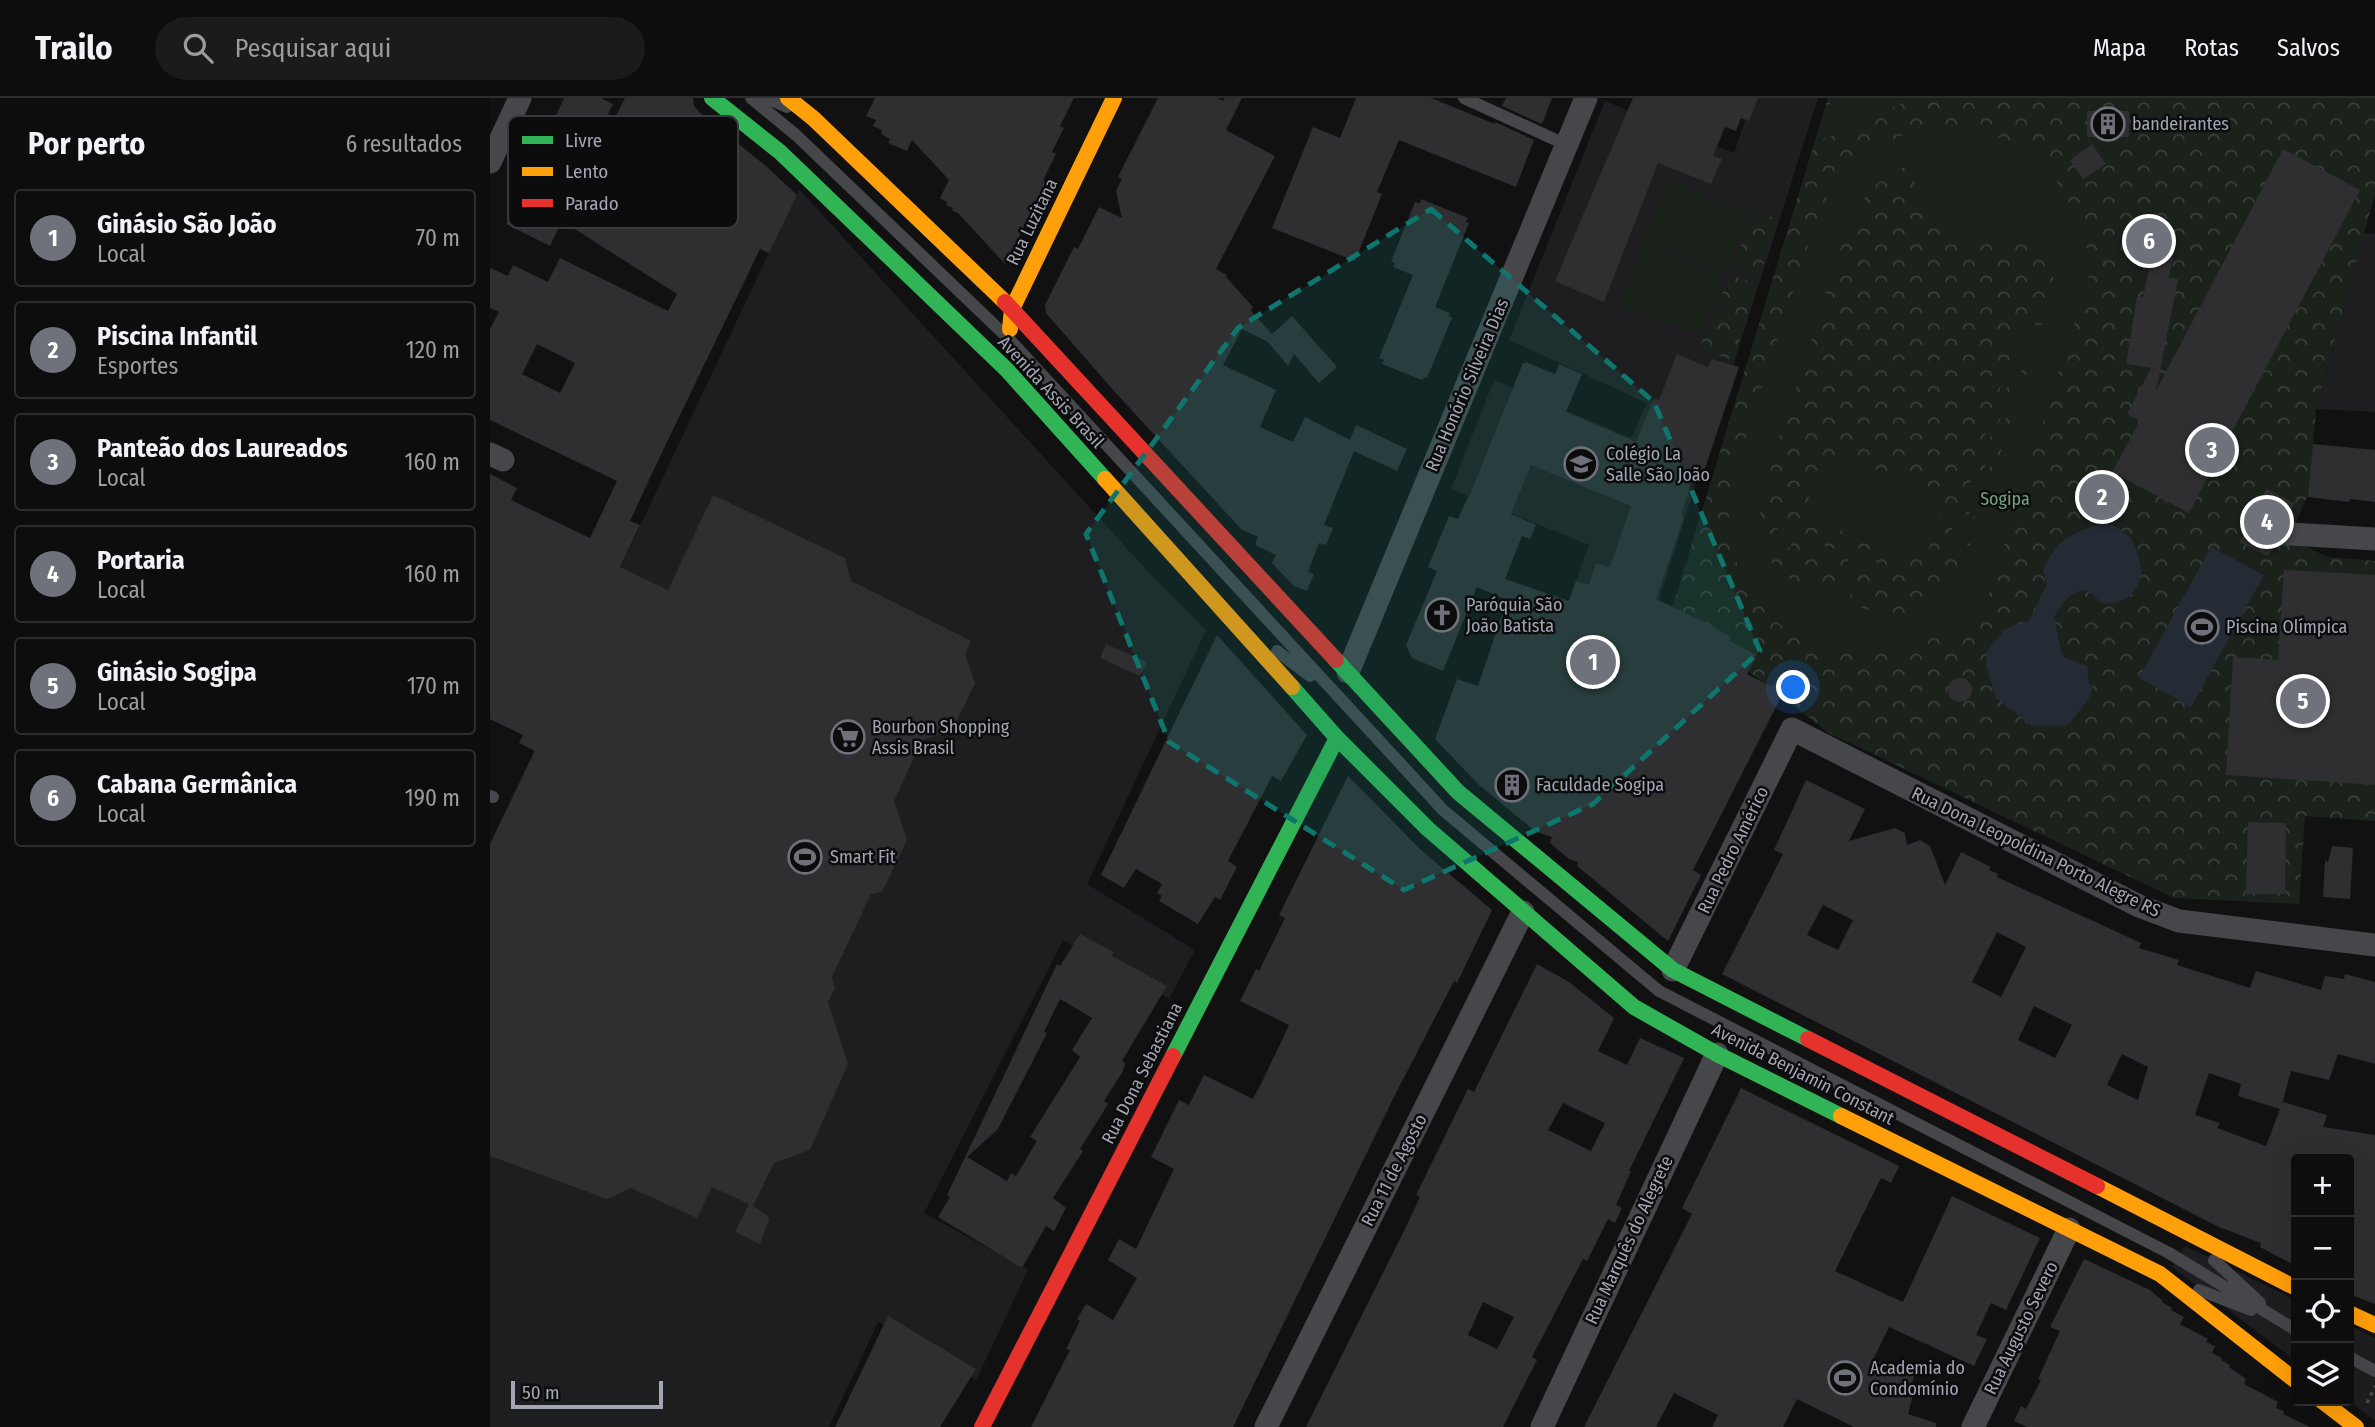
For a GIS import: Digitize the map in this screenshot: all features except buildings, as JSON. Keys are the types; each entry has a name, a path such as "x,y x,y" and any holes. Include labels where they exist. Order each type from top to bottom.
{"main road":[{"name":"Avenida Assis Brasil","path":"712,98 735,116"},
{"name":"Avenida Assis Brasil","path":"788,98 817,108 1012,309 1348,672"},
{"name":"Rua Luzitana","path":"1007,370 1012,309 1114,98"},
{"name":"Avenida Assis Brasil","path":"738,119 780,152 1007,370 1338,738"},
{"name":"Avenida Benjamin Constant","path":"1348,672 1458,792 1673,970 2291,1285"},
{"name":"Avenida Benjamin Constant","path":"1338,738 1427,829 1634,1007 1717,1054 2160,1274 2291,1377"},
{"name":"Rua Dona Sebastiana","path":"982,1427 1338,738"},
{"path":"2354,1314 2375,1325"},
{"path":"2329,1406 2356,1427"}],"street":[{"path":"512,116 520,98"},
{"name":"Rua Honório Silveira Dias","path":"1348,672 1586,98"},
{"path":"490,162 508,124"},
{"path":"2291,534 2375,539"},
{"name":"Rua Pedro Américo","path":"1673,970 1792,730"},
{"name":"Rua Dona Leopoldina Porto Alegre RS","path":"1792,730 2138,906 2179,921 2375,945"},
{"name":"Rua 11 de Agosto","path":"1266,1427 1523,912"},
{"name":"Rua Marquês do Alegrete","path":"1542,1427 1717,1054"},
{"name":"Rua Augusto Severo","path":"1973,1427 2068,1228"}],"lane":[{"path":"742,98 780,152"},
{"path":"751,98 796,135 1009,339 1443,810 1659,991 2169,1253 2280,1322"},
{"path":"767,98 817,108"},
{"path":"1464,98 1567,145"},
{"path":"1280,598 1337,696"},
{"path":"1224,611 1337,696"},
{"path":"1805,1067 1928,1100"},
{"path":"1805,1067 1905,1147"},
{"path":"2182,1230 2280,1322"},
{"path":"2160,1274 2291,1328"},
{"path":"2354,1360 2375,1371"}],"path":[{"path":"2375,1386 2366,1404 2375,1408"}],"highlighted area":[{"path":"1431,209 1654,402 1760,651 1593,804 1404,890 1169,742 1086,534 1238,328"}],"shaded area":[{"name":"Colégio La Salle São João","path":"1753,98 1818,98 1602,780 1515,750 1589,545 1451,489 1494,380 1631,438 1647,403 1509,340 1605,101 1734,153"},
{"name":"Bourbon Shopping Assis Brasil","path":"799,189 1154,578 1206,630 1087,884 1195,950 1169,999 1063,940 924,1213 1028,1270 976,1380 878,1322 829,1427 490,1427 490,844"},
{"path":"2364,233 2375,234 2375,412 2316,409"},
{"path":"2105,523 2129,536 2136,549 2142,575 2136,588 2123,600 2103,604 2087,590 2071,595 2064,602 2054,617 2061,651 2065,658 2087,666 2089,684 2093,686 2089,698 2070,723 2064,726 2032,726 1996,698 1986,665 1987,651 2005,629 2029,621 2047,584 2043,570 2060,544 2075,533"},
{"name":"Piscina Olímpica","path":"2211,547 2264,575 2191,707 2139,678"},
{"path":"2185,1246 2291,1298 2291,1357 2172,1267"},
{"path":"2354,1328 2375,1338 2375,1421 2354,1405"}],"green space":[{"name":"Sogipa","path":"1828,98 2375,98 2375,194 2316,409 2309,492 2289,538 2327,557 2375,561 2375,821 2305,816 2299,904 2174,898 1829,733 1671,612"},
{"path":"1832,98 1913,98 1819,141"},
{"path":"1953,127 1980,132 2003,139 2024,150 2041,163 2055,179 2077,221 2085,247 2097,251 1975,637 1948,628 1905,648 1863,654 1824,648 1789,631 1761,605 1740,571 1730,530 1731,483 1819,212 1830,192 1857,161 1873,150 1890,140 1930,129","holes":["1907,166 1939,231 1975,243 1981,229 2055,256 2051,297 1964,565 1940,597 1927,607 1901,615 1885,614 1848,603 1861,563 1925,583 1927,578 1863,558 1866,550 1853,546 1850,554 1794,536 1796,529 1779,523 1773,542 1790,548 1793,541 1849,559 1835,598 1797,583 1783,574 1765,551 1760,516 1762,493 1847,228 1864,199 1887,176"]},
{"path":"1667,180 1750,213 1725,273 1643,240"},
{"path":"1756,210 1777,219 1759,278 1732,267"},
{"path":"1642,243 1724,276 1700,336 1618,303"},
{"path":"1730,275 1757,284 1733,360 1699,349"},
{"path":"2019,320 2038,326 1970,528 1972,529 1963,559 1944,553 1954,523 1957,524 2012,351 2009,350","holes":["2018,353 2021,355 1965,527 1962,525"]},
{"path":"1825,452 1947,494 1925,560 1802,517"}],"traffic: fast":[{"path":"712,98 735,116"},
{"path":"738,119 780,152 1007,370 1105,479"},
{"path":"1336,660 1458,792 1673,970 1808,1039"},
{"path":"1292,687 1337,738 1428,829 1634,1007 1717,1054 1841,1116"},
{"path":"1173,1056 1337,738"}],"traffic: slow":[{"path":"788,98 813,118 1005,302"},
{"path":"1010,329 1012,309 1114,98"},
{"path":"1105,479 1292,687"},
{"path":"1841,1116 2160,1274 2291,1377"},
{"path":"2097,1186 2291,1285"},
{"path":"2354,1315 2375,1325"},
{"path":"2329,1406 2356,1427"}],"traffic: jam":[{"path":"1005,302 1336,660"},
{"path":"1808,1039 2097,1186"},
{"path":"982,1427 1173,1056"}],"place":[{"name":"bandeirantes","path":"2108,124"},
{"name":"Cabana Germânica","path":"2149,241"},
{"name":"Panteão dos Laureados","path":"2212,450"},
{"name":"Colégio La Salle São João","path":"1581,464"},
{"name":"Piscina Infantil","path":"2102,497"},
{"name":"Portaria","path":"2267,522"},
{"name":"Paróquia São João Batista","path":"1442,615"},
{"name":"Piscina Olímpica","path":"2202,627"},
{"name":"Ginásio São João","path":"1593,662"},
{"name":"Ginásio Sogipa","path":"2303,701"},
{"name":"Bourbon Shopping Assis Brasil","path":"848,737"},
{"name":"Faculdade Sogipa","path":"1512,785"},
{"name":"Smart Fit","path":"805,857"},
{"name":"Academia do Condomínio","path":"1845,1378"}]}
